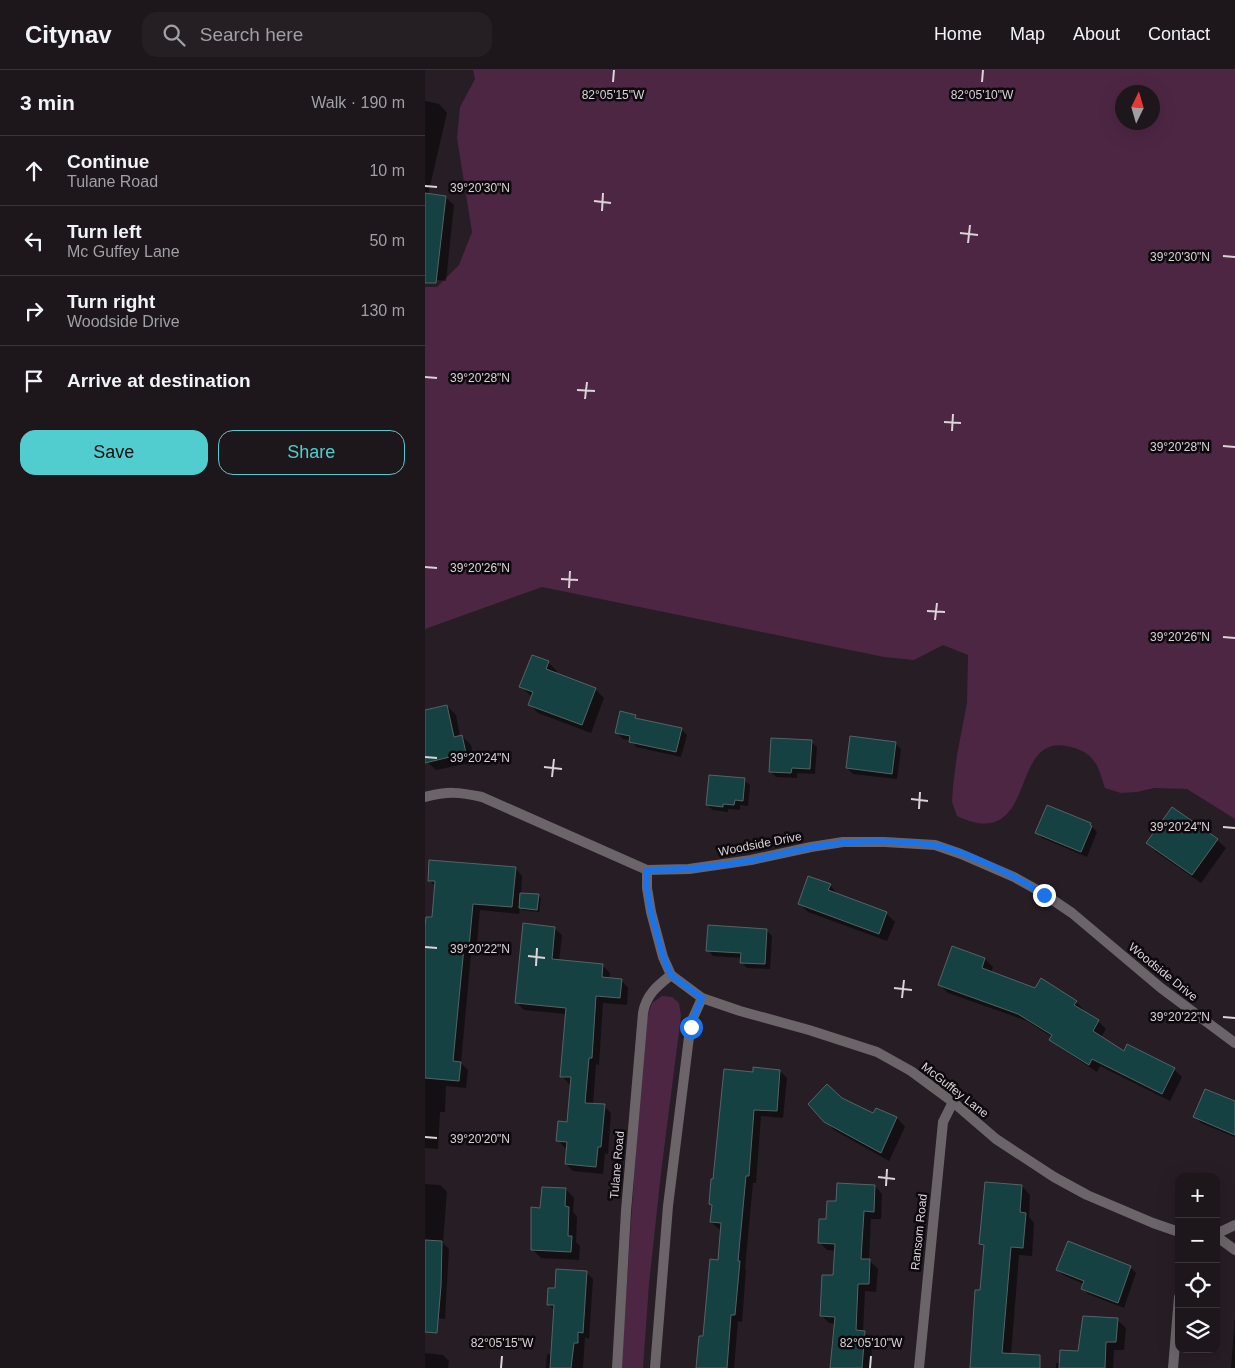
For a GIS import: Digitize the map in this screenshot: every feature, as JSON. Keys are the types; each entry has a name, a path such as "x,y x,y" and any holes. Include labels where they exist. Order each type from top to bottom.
{"street":[{"name":"Woodside Drive","path":"425,797 445,792 460,792 481,796 647,870 689,870 843,842 935,845 990,865 1041,892 1072,913 1161,988 1235,1043"},
{"path":"647,870 647,888 651,912 663,956 671,975"},
{"name":"McGuffey Lane","path":"671,975 702,998 877,1052 911,1071 953,1102 996,1139 1054,1177 1087,1194 1175,1231"},
{"name":"Tulane Road","path":"617,1368 626,1211 643,1013 651,992 671,975"},
{"path":"655,1368 668,1206 687,1046 693,1018 702,998"},
{"name":"Ransom Road","path":"919,1368 943,1122 953,1102"},
{"path":"1220,1233 1235,1225"},
{"path":"1220,1238 1235,1250"},
{"path":"1173,1368 1178,1308"}],"shaded area":[{"path":"473,70 1235,70 1235,819 1187,789 1154,788 1121,793 1105,788 1100,773 1090,757 1071,747 1055,746 1043,750 1035,759 1017,798 1010,810 1001,819 984,824 957,816 952,802 953,786 967,703 968,655 943,645 914,660 884,657 542,587 425,629 425,287 437,287 459,265 472,232 457,138 460,107 475,79"},
{"path":"662,996 672,997 679,1003 681,1016 649,1284 643,1368 621,1368 646,1020 652,1003"}],"building":[{"path":"425,193 446,196 436,283 425,283"},
{"path":"532,655 549,661 546,669 596,688 582,725 528,705 533,692 519,687"},
{"path":"447,705 454,737 462,735 466,753 425,763 425,710"},
{"path":"620,711 636,715 635,718 682,728 676,752 629,742 630,736 615,733"},
{"path":"850,736 896,742 892,774 846,768"},
{"path":"771,738 812,740 810,769 792,768 791,773 769,772"},
{"path":"709,775 745,778 743,801 735,800 734,805 723,804 723,807 706,805"},
{"path":"1047,805 1091,823 1090,825 1092,826 1081,852 1035,833"},
{"path":"1172,807 1218,839 1192,875 1146,843"},
{"path":"429,860 516,867 512,907 473,904 469,947 464,947 453,1061 461,1062 459,1081 425,1078 425,927 426,917 432,917 435,881 428,881"},
{"path":"808,876 831,884 828,890 887,912 879,934 798,904"},
{"path":"520,893 539,894 537,910 519,908"},
{"path":"523,923 555,927 552,959 603,964 602,977 622,979 620,998 596,996 592,1058 589,1058 585,1103 605,1104 601,1147 598,1147 596,1167 565,1164 567,1142 556,1141 558,1121 567,1122 571,1077 560,1077 566,1008 515,1003"},
{"path":"708,925 767,929 765,964 740,963 741,953 706,951"},
{"path":"952,946 985,958 982,968 1035,988 1041,978 1077,1001 1074,1005 1099,1020 1093,1031 1124,1051 1127,1044 1175,1068 1162,1094 1092,1059 1089,1065 1049,1040 1052,1035 1018,1014 938,985"},
{"path":"753,1067 780,1070 777,1111 754,1110 749,1176 746,1176 738,1261 740,1261 735,1315 731,1315 727,1368 696,1368 699,1336 703,1336 710,1259 718,1260 721,1223 710,1222 712,1205 709,1204 724,1069 753,1072"},
{"path":"827,1084 842,1098 873,1113 876,1108 897,1117 881,1153 824,1122 808,1104"},
{"path":"1205,1089 1235,1101 1235,1135 1193,1117"},
{"path":"985,1182 1022,1185 1020,1212 1026,1213 1023,1248 1011,1247 1002,1353 1040,1355 1040,1368 970,1368 975,1290 980,1290 984,1245 979,1244"},
{"path":"837,1183 875,1185 874,1212 864,1211 861,1259 870,1259 869,1284 858,1284 856,1330 865,1331 862,1368 830,1368 835,1317 820,1316 822,1275 833,1275 835,1244 818,1243 819,1219 826,1219 827,1201 836,1201"},
{"path":"542,1187 566,1188 565,1206 569,1207 568,1236 572,1236 571,1252 531,1250 531,1207 540,1208"},
{"path":"425,1240 442,1241 437,1333 425,1332"},
{"path":"1068,1241 1131,1266 1118,1303 1081,1289 1084,1281 1056,1270"},
{"path":"556,1269 587,1271 583,1333 578,1332 578,1343 574,1343 571,1368 550,1368 554,1305 547,1305 548,1288 555,1288"},
{"path":"1083,1316 1118,1318 1116,1342 1106,1342 1105,1368 1059,1368 1060,1350 1078,1351"}],"route":[{"path":"691,1027 702,998 671,975 663,956 651,912 647,888 647,870 689,870 843,842 935,845 990,865 1044,895"}]}
